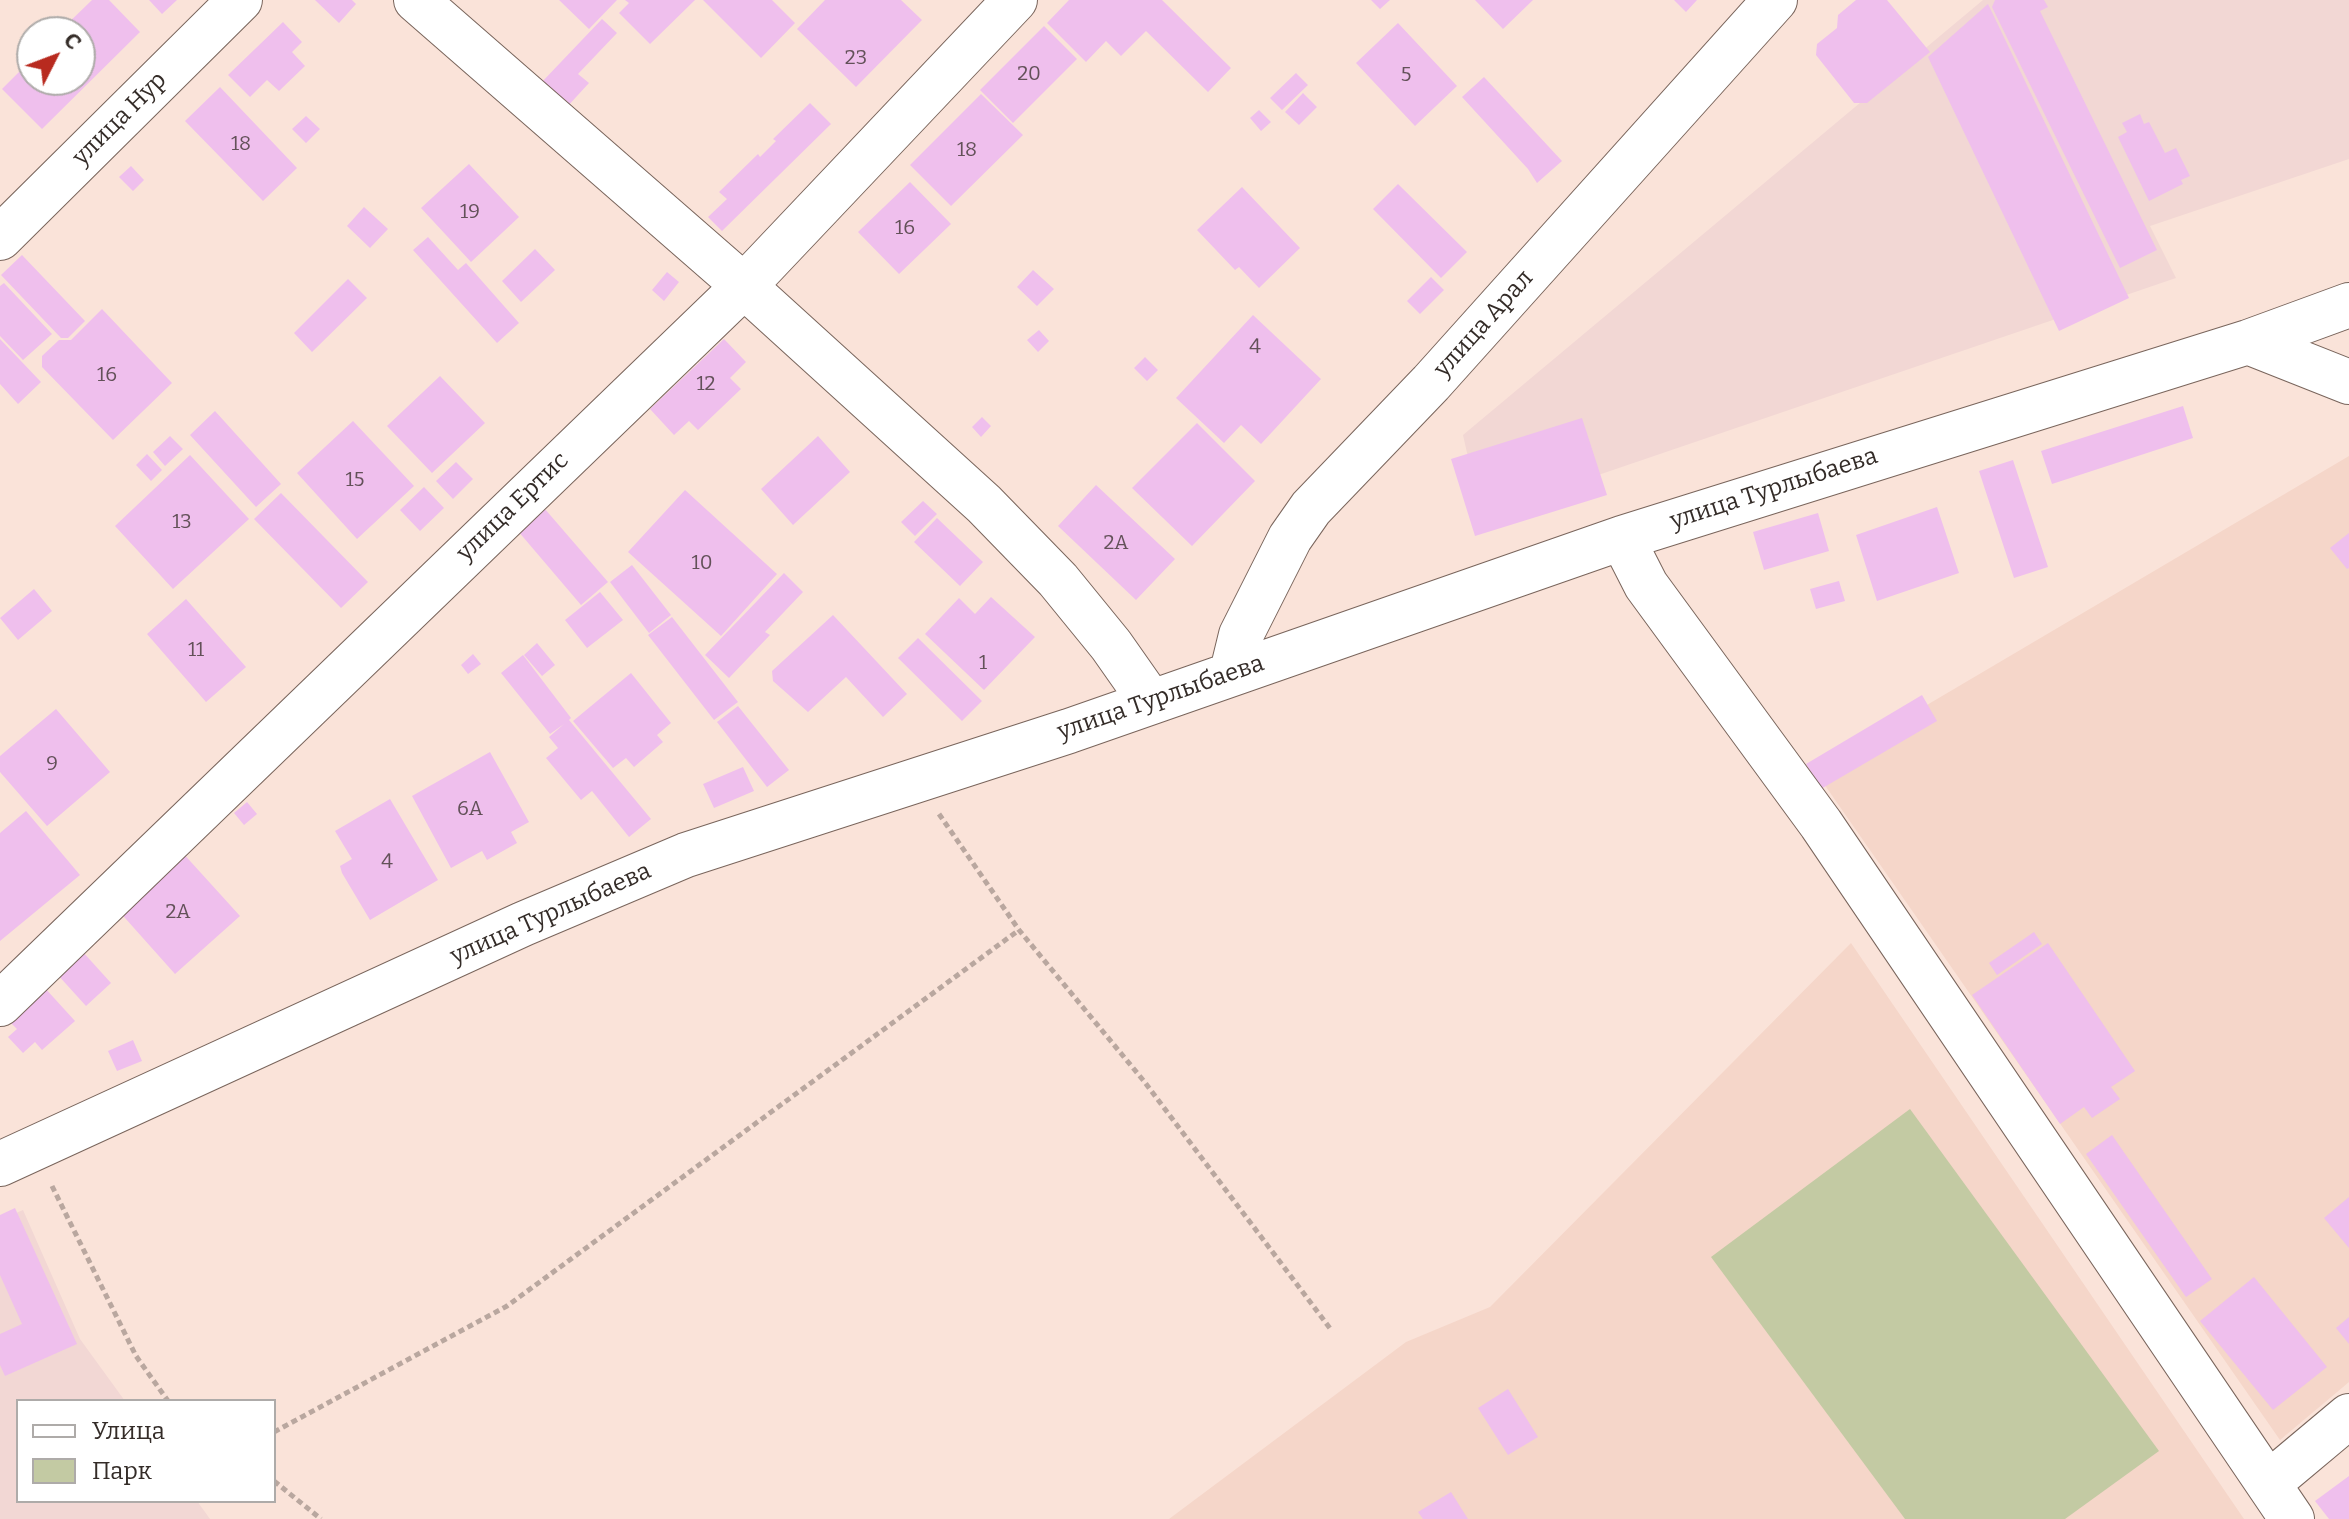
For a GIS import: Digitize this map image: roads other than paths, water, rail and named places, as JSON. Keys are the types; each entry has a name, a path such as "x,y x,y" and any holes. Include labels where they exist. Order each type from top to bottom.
{"street":[{"name":"улица Нур","path":"0,238 240,0"},
{"path":"416,0 904,428 1016,537 1103,634 1151,702"},
{"name":"улица Ертис","path":"0,1004 744,286 1015,0"},
{"name":"улица Арал","path":"1232,672 1241,635 1253,610 1290,538 1311,508 1431,383 1775,0"},
{"name":"улица Турлыбаева","path":"17,1157 523,924 686,855 1151,702 1622,538 2248,342 2349,305"},
{"path":"2248,342 2349,382"},
{"path":"1622,538 1646,585 1821,824 2281,1501 2349,1416"}]}
